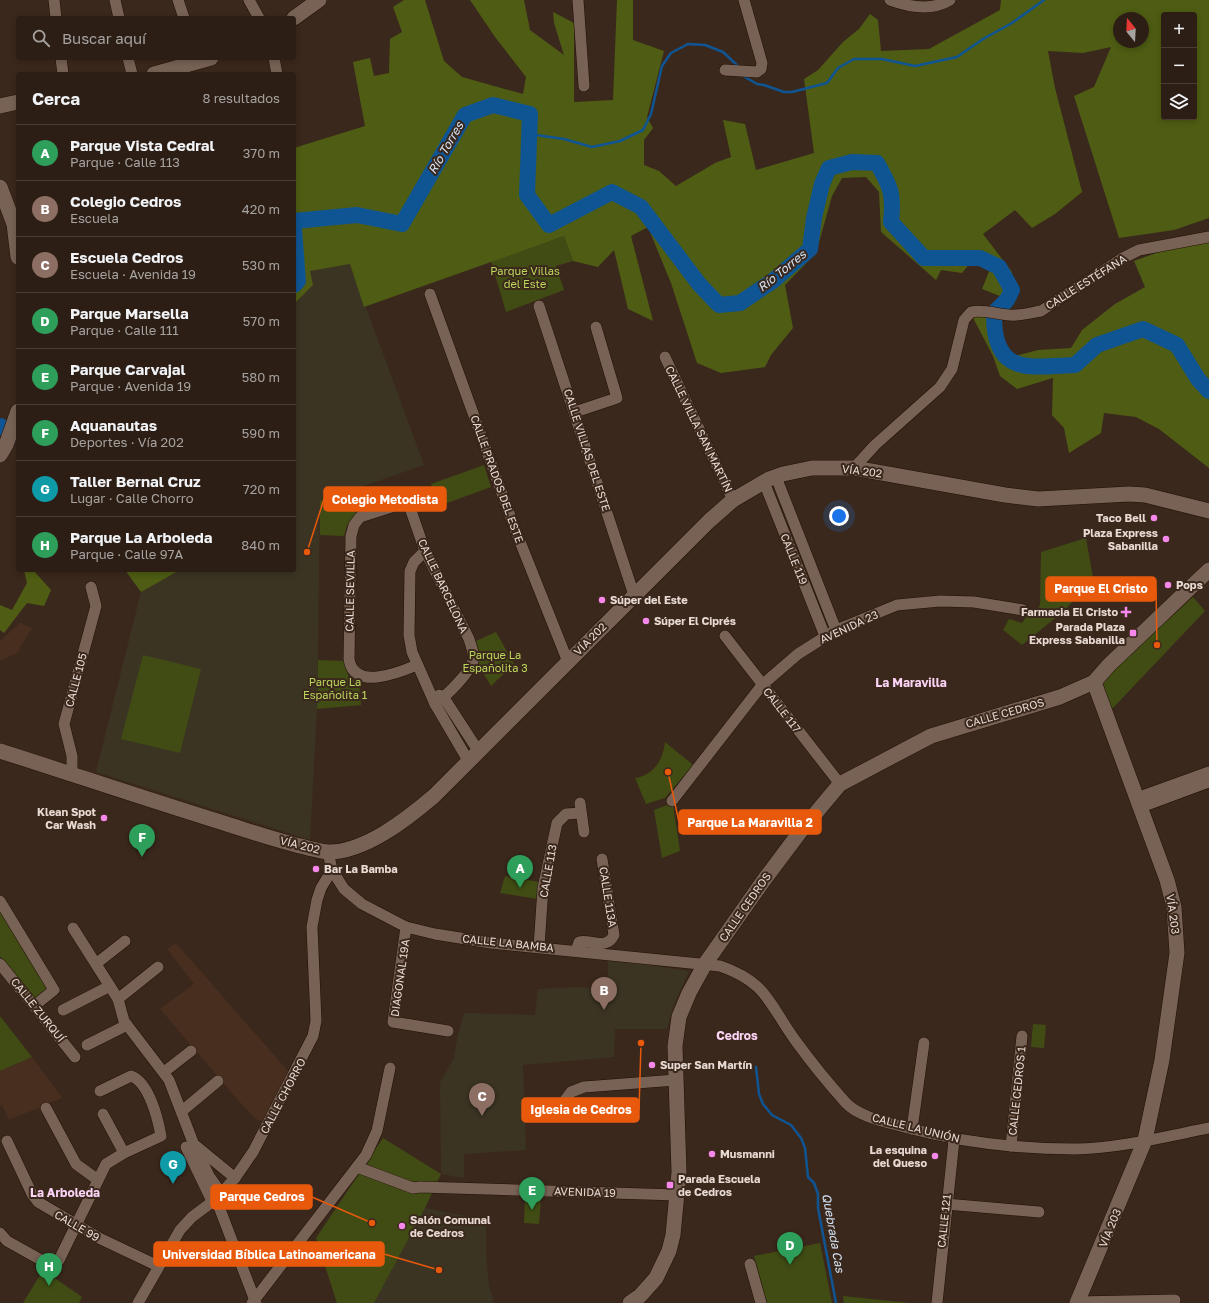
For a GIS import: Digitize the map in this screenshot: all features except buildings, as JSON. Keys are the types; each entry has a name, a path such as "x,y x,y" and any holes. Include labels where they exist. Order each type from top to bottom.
{"main road":[{"path":"296,17 319,0"},
{"path":"160,72 199,60"},
{"path":"0,106 16,102"},
{"path":"0,187 14,224 16,240"},
{"path":"3,450 16,418"},
{"name":"VÍA 202","path":"0,751 108,787 291,844 328,852 346,849 370,841 406,820 474,757 709,521 734,500 770,480 812,468 854,468 1005,495 1038,499 1129,494 1145,496 1209,511"},
{"path":"1094,682 1109,665 1209,570"},
{"name":"CALLE CEDROS","path":"639,1301 656,1278 669,1251 673,1234 680,1143 675,1046 680,1017 689,993 705,964 782,856 840,784 931,736 1060,697 1094,682"},
{"name":"VÍA 203","path":"1078,1303 1145,1140 1162,1060 1177,954 1174,906 1168,880 1094,682"}],"street":[{"path":"54,0 56,16"},
{"path":"115,0 119,16"},
{"path":"178,0 183,16"},
{"path":"249,0 258,16"},
{"path":"578,0 584,86"},
{"path":"725,70 757,72 761,69 761,58 744,0"},
{"path":"890,0 904,5 924,7 943,4 950,0"},
{"path":"61,60 63,72"},
{"path":"128,60 132,72"},
{"path":"274,60 278,72"},
{"name":"CALLE ESTÉFANA","path":"854,468 875,445 940,386 952,369 964,320 971,312 981,310 1011,315 1028,314 1041,310 1139,250 1209,237"},
{"name":"CALLE PRADOS DEL ESTE","path":"430,294 513,524 568,662"},
{"name":"CALLE VILLAS DEL ESTE","path":"539,306 634,595"},
{"path":"574,412 617,398 596,327"},
{"name":"CALLE VILLA SAN MARTÍN","path":"664,358 734,500"},
{"name":"CALLE 119","path":"770,480 836,630"},
{"name":"CALLE 119","path":"770,480 825,636"},
{"name":"CALLE SEVILLA","path":"417,665 384,676 362,677 354,674 348,659 351,536 357,520 367,514 429,496"},
{"name":"CALLE BARCELONA","path":"408,502 425,551 469,639 473,654 471,666 439,701"},
{"path":"425,551 412,566 410,576 408,635 417,665 430,689 474,757"},
{"name":"CALLE 105","path":"72,774 72,756 64,724 96,606 91,587"},
{"name":"AVENIDA 23","path":"672,801 762,685 798,654 836,630 897,605 940,601 974,602 1023,610"},
{"name":"CALLE 117","path":"725,636 840,784"},
{"path":"1139,802 1209,772"},
{"path":"1139,802 1209,782"},
{"name":"CALLE 113","path":"539,947 543,888 557,823 566,814 581,808 584,832"},
{"path":"328,852 332,870"},
{"name":"CALLE 113A","path":"576,951 579,942 587,941 596,944 605,943 612,939 614,935 602,859"},
{"name":"CALLE LA BAMBA","path":"332,870 344,889 362,904 406,927 435,934 539,947 705,964"},
{"name":"CALLE CHORRO","path":"138,1303 180,1230 216,1198 235,1178 253,1152 313,1036 316,1021 312,927 316,900 321,888 332,870"},
{"path":"0,901 54,990 34,1006"},
{"name":"DIAGONAL 19A","path":"406,927 393,1022 448,1030"},
{"path":"74,928 118,999 124,1021 164,1072 182,1111 190,1146 209,1176 254,1302"},
{"path":"97,963 125,941"},
{"name":"CALLE ZURQUÍ","path":"0,964 76,1057"},
{"name":"CALLE LA UNIÓN","path":"705,964 733,970 757,985 771,1001 788,1030 807,1057 848,1105 873,1119 954,1140 1011,1146 1076,1149 1145,1140 1209,1128"},
{"path":"118,999 158,967"},
{"path":"63,1010 110,986"},
{"path":"87,1045 127,1025"},
{"name":"CALLE CEDROS 1","path":"1011,1146 1022,1036"},
{"path":"912,1129 924,1043"},
{"path":"164,1072 191,1051"},
{"path":"254,1302 366,1155 377,1131 390,1068"},
{"path":"0,1233 13,1244 50,1265 54,1265 59,1260 106,1164 124,1153 161,1136 150,1098 138,1078 131,1076 100,1091"},
{"path":"562,1104 572,1092 584,1087 676,1080"},
{"path":"182,1111 218,1081"},
{"path":"46,1108 76,1164 98,1180"},
{"path":"103,1114 124,1153"},
{"name":"CALLE 121","path":"937,1303 946,1204 954,1140"},
{"name":"CALLE 99","path":"7,1141 36,1200 76,1225 158,1266"},
{"path":"190,1146 235,1178"},
{"name":"AVENIDA 19","path":"357,1167 396,1183 413,1188 677,1195"},
{"path":"946,1204 1039,1212"},
{"path":"750,1264 761,1303"},
{"path":"1078,1303 1175,1300"}],"shaded area":[{"path":"350,264 424,465 320,501 317,709 310,840 96,772 141,592 176,572 296,572 296,302 312,285 309,271"},
{"path":"20,623 32,628 17,653 0,661 0,641"},
{"path":"176,943 288,1071 263,1122 256,1119 237,1099 160,1009 194,984 167,949"},
{"path":"608,959 689,971 673,1007 667,1029 615,1029 614,1057 523,1065 526,1150 464,1154 464,1178 441,1174 440,1082 454,1058 458,1034 464,1013 535,1015 538,989 577,987 608,989"},
{"path":"32,1057 62,1098 9,1120 2,1105 0,1106 0,1071"},
{"path":"425,1208 486,1220 486,1254 489,1286 494,1303 374,1303"}],"green space":[{"path":"404,0 425,0 444,61 462,77 523,94 526,77 495,37 470,0 524,0 530,30 564,55 554,23 553,12 574,23 574,102 613,100 617,0 633,0 633,40 664,51 647,117 653,128 644,140 644,165 659,171 676,186 715,163 731,157 723,120 745,124 756,170 814,153 804,79 818,70 843,42 859,29 870,14 878,20 881,51 929,49 1000,10 1001,0 1209,0 1209,218 1174,230 1119,238 1074,96 1094,87 1111,47 1083,53 1048,51 1055,88 1082,192 1055,214 1032,228 1015,210 983,234 1012,272 1005,298 982,289 990,269 971,262 962,273 941,270 936,280 881,232 879,192 866,177 842,178 832,196 816,253 785,285 793,328 771,355 765,367 721,373 697,363 671,283 648,227 631,236 653,321 628,309 614,250 598,267 573,261 564,236 364,307 350,264 310,271 313,285 296,302 296,147 365,126 353,62 370,58 374,76 389,73 390,39 402,32 393,7"},
{"name":"Parque Villas del Este","path":"564,236 573,261 556,266 564,290 506,312 491,261"},
{"path":"1209,241 1209,468 1159,429 1136,417 1104,413 1101,433 1069,453 1064,428 1052,415 1053,378 1017,389 1000,376 993,356 971,314 987,311 1007,358 1038,350 1071,348 1082,330 1115,304 1145,287 1134,261 1167,249"},
{"path":"484,465 491,487 439,506 431,484"},
{"path":"353,489 362,511 347,525 344,536 320,535 320,501"},
{"path":"1086,538 1093,578 1064,611 1022,645 1003,630 1009,619 1022,623 1030,611 1038,609 1040,605 1041,552"},
{"path":"24,572 35,572 51,590 44,606 27,603 4,633 0,630 0,605 12,610 27,583"},
{"path":"126,572 176,572 141,592"},
{"path":"1193,597 1205,611 1111,710 1102,689 1104,678"},
{"name":"Parque La Españolita 3","path":"496,632 514,664 491,686 478,664 480,655 476,641"},
{"path":"143,655 201,669 180,753 121,739"},
{"name":"Parque La Españolita 1","path":"318,660 344,661 347,672 352,680 359,683 361,705 317,709"},
{"path":"665,742 693,765 665,798 646,804 635,778 647,774 656,766 660,761"},
{"path":"670,804 673,805 680,851 662,858 654,810"},
{"path":"505,876 539,882 538,899 500,893"},
{"path":"0,908 50,990 34,1002 0,956"},
{"path":"0,1016 32,1057 0,1071"},
{"path":"1033,1024 1046,1025 1044,1048 1031,1047"},
{"path":"383,1138 441,1174 425,1208 374,1303 337,1303 316,1238"},
{"path":"525,1197 541,1198 539,1224 524,1223"},
{"path":"820,1243 832,1303 767,1303 754,1256"},
{"path":"43,1270 82,1297 79,1303 23,1303"},
{"path":"843,1296 909,1303 844,1303"}],"waterway":[{"path":"745,77 757,84 784,92 792,92 827,83 838,68 854,59 882,59 915,66 957,57 983,39 1012,23 1044,0"},
{"path":"529,134 564,139 592,147 620,141 643,130 651,114 662,66 671,53 688,44 705,45 723,52 738,66"},
{"name":"Río Torres","path":"296,221 357,215 402,224 465,115 493,105 530,114 527,195 549,225 612,192 641,207 699,284 719,305 740,303 774,280 810,249 814,218 822,184 829,168 852,162 877,163 886,179 892,198 891,222 924,258 980,258 999,267 1012,290 1007,300 994,313 995,333 1000,348 1007,358 1016,363 1028,366 1042,367 1075,365 1097,345 1143,329 1177,345 1198,379 1209,391"},
{"name":"Río Torres","path":"296,255 298,281 296,283"},
{"name":"Río Torres","path":"0,426 16,434"},
{"name":"Quebrada Cas","path":"756,1067 759,1094 763,1104 772,1115 791,1125 801,1138 805,1148 808,1177 814,1183 818,1194 818,1208 836,1303"}],"place":[{"name":"Taco Bell","path":"1154,518"},
{"name":"Plaza Express Sabanilla","path":"1166,539"},
{"name":"Colegio Metodista","path":"307,552"},
{"name":"Pops","path":"1168,585"},
{"name":"Súper del Este","path":"602,600"},
{"name":"Farmacia El Cristo","path":"1126,612"},
{"name":"Súper El Ciprés","path":"646,621"},
{"name":"Parada Plaza Express Sabanilla","path":"1133,633"},
{"name":"Parque El Cristo","path":"1157,645"},
{"name":"Parque La Maravilla 2","path":"668,772"},
{"name":"Klean Spot Car Wash","path":"104,818"},
{"name":"Aquanautas","path":"142,857"},
{"name":"Bar La Bamba","path":"316,869"},
{"name":"Parque Vista Cedral","path":"520,888"},
{"name":"Colegio Cedros","path":"604,1010"},
{"name":"Iglesia de Cedros","path":"641,1043"},
{"name":"Super San Martín","path":"652,1065"},
{"name":"Escuela Cedros","path":"482,1116"},
{"name":"Musmanni","path":"712,1154"},
{"name":"La esquina del Queso","path":"935,1156"},
{"name":"Taller Bernal Cruz","path":"173,1184"},
{"name":"Parada Escuela de Cedros","path":"670,1185"},
{"name":"Parque Carvajal","path":"532,1210"},
{"name":"Parque Cedros","path":"372,1223"},
{"name":"Salón Comunal de Cedros","path":"402,1226"},
{"name":"Parque Marsella","path":"790,1265"},
{"name":"Universidad Bíblica Latinoamericana","path":"439,1270"},
{"name":"Parque La Arboleda","path":"49,1286"}],"district":[{"name":"La Maravilla","path":"911,683"},
{"name":"Cedros","path":"737,1036"},
{"name":"La Arboleda","path":"65,1193"}]}
